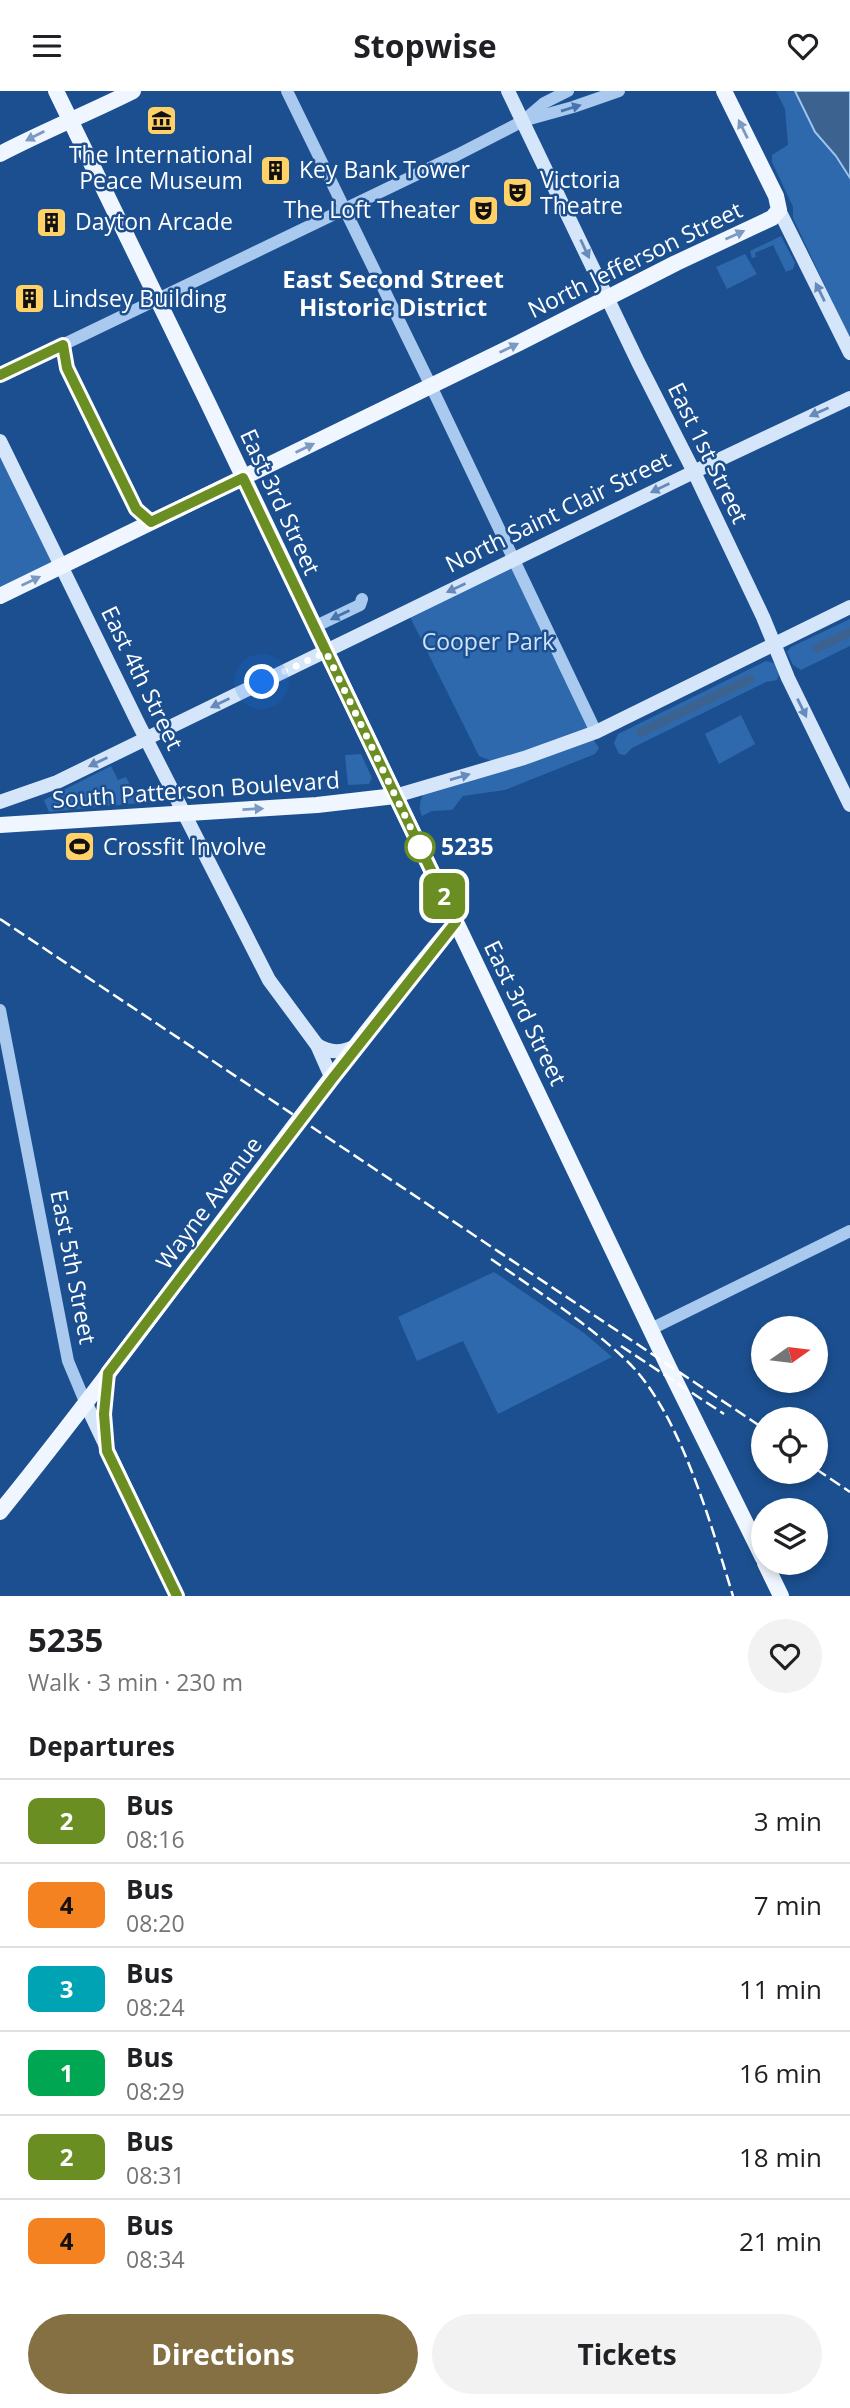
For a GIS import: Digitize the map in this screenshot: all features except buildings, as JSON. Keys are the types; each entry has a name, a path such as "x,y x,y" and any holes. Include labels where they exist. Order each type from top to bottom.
{"main road":[{"name":"East 3rd Street","path":"56,91 751,1533"},
{"path":"0,154 133,91"},
{"name":"East 1st Street","path":"508,91 694,471 788,678 850,806"},
{"path":"724,91 850,353"},
{"name":"North Jefferson Street","path":"0,596 772,218 779,210"},
{"name":"North Saint Clair Street","path":"0,801 57,782 694,471 850,398"},
{"name":"East 4th Street","path":"0,441 146,739 269,980 317,1045 332,1079"},
{"path":"395,796 524,758 597,732 850,607"},
{"name":"South Patterson Boulevard","path":"0,825 335,804 395,796"},
{"name":"Wayne Avenue","path":"0,1512 86,1404 332,1079 456,922"},
{"path":"317,1045 337,1051 347,1050 360,1043"},
{"path":"107,1451 104,1414 108,1373"},
{"name":"East 5th Street","path":"86,1404 177,1596"},
{"name":"East 3rd Street","path":"772,1575 782,1596"}],"street":[{"path":"287,91 597,732"},
{"path":"523,121 544,103 568,91"},
{"path":"0,375 523,121 619,91"},
{"path":"314,627 360,605 362,599"},
{"name":"East 5th Street","path":"0,1010 68,1361 86,1404"},
{"path":"651,1329 850,1231"}],"green space":[{"path":"776,91 795,91 815,132 836,156 850,178 850,339 793,218 793,207 772,162 772,155 788,145 785,109"},
{"path":"781,236 795,263 793,269 786,272 773,245 755,253 756,257 752,258 750,251"},
{"path":"745,254 757,274 727,289 716,267"},
{"path":"0,441 61,566 0,596"},
{"name":"Cooper Park","path":"514,560 596,732 502,765 479,756 407,611"},
{"path":"850,619 850,646 801,670 793,665 787,652 791,647"},
{"path":"766,661 774,663 779,675 777,680 766,682 632,748 625,755 619,754 614,743 618,734"},
{"path":"741,715 755,744 719,764 705,734"},
{"path":"593,739 599,748 595,754 505,790 463,796 452,810 432,811 422,816 420,805 423,794"},
{"path":"361,754 372,778 369,784 348,785 345,755"},
{"path":"111,766 118,780 126,777 139,803 49,812 44,800"},
{"path":"494,1272 584,1333 612,1357 498,1414 463,1341 417,1361 398,1317"}],"shaded area":[{"path":"795,91 850,91 850,178 836,156 815,132"}],"waterway":[{"path":"817,648 850,632"},
{"path":"641,732 750,679"}],"railway":[{"path":"0,919 751,1420"},
{"path":"491,1259 595,1333 627,1361 646,1383 663,1409 692,1471 733,1596"},
{"path":"621,1346 724,1414"},
{"path":"828,1477 850,1492"}],"bus line":[{"name":"2","path":"0,375 63,345 67,368 136,509 151,522 243,478 456,922 332,1079 108,1373 104,1414 107,1451 177,1596"}],"place":[{"name":"The International Peace Museum","path":"161,121"},
{"name":"Key Bank Tower","path":"276,170"},
{"name":"Victoria Theatre","path":"517,193"},
{"name":"The Loft Theater","path":"483,210"},
{"name":"Dayton Arcade","path":"52,222"},
{"name":"Lindsey Building","path":"29,299"},
{"name":"Crossfit Involve","path":"80,847"},
{"name":"5235","path":"420,847"}],"district":[{"name":"East Second Street Historic District","path":"393,294"}],"route":[{"path":"262,682 326,652 420,847"}]}
